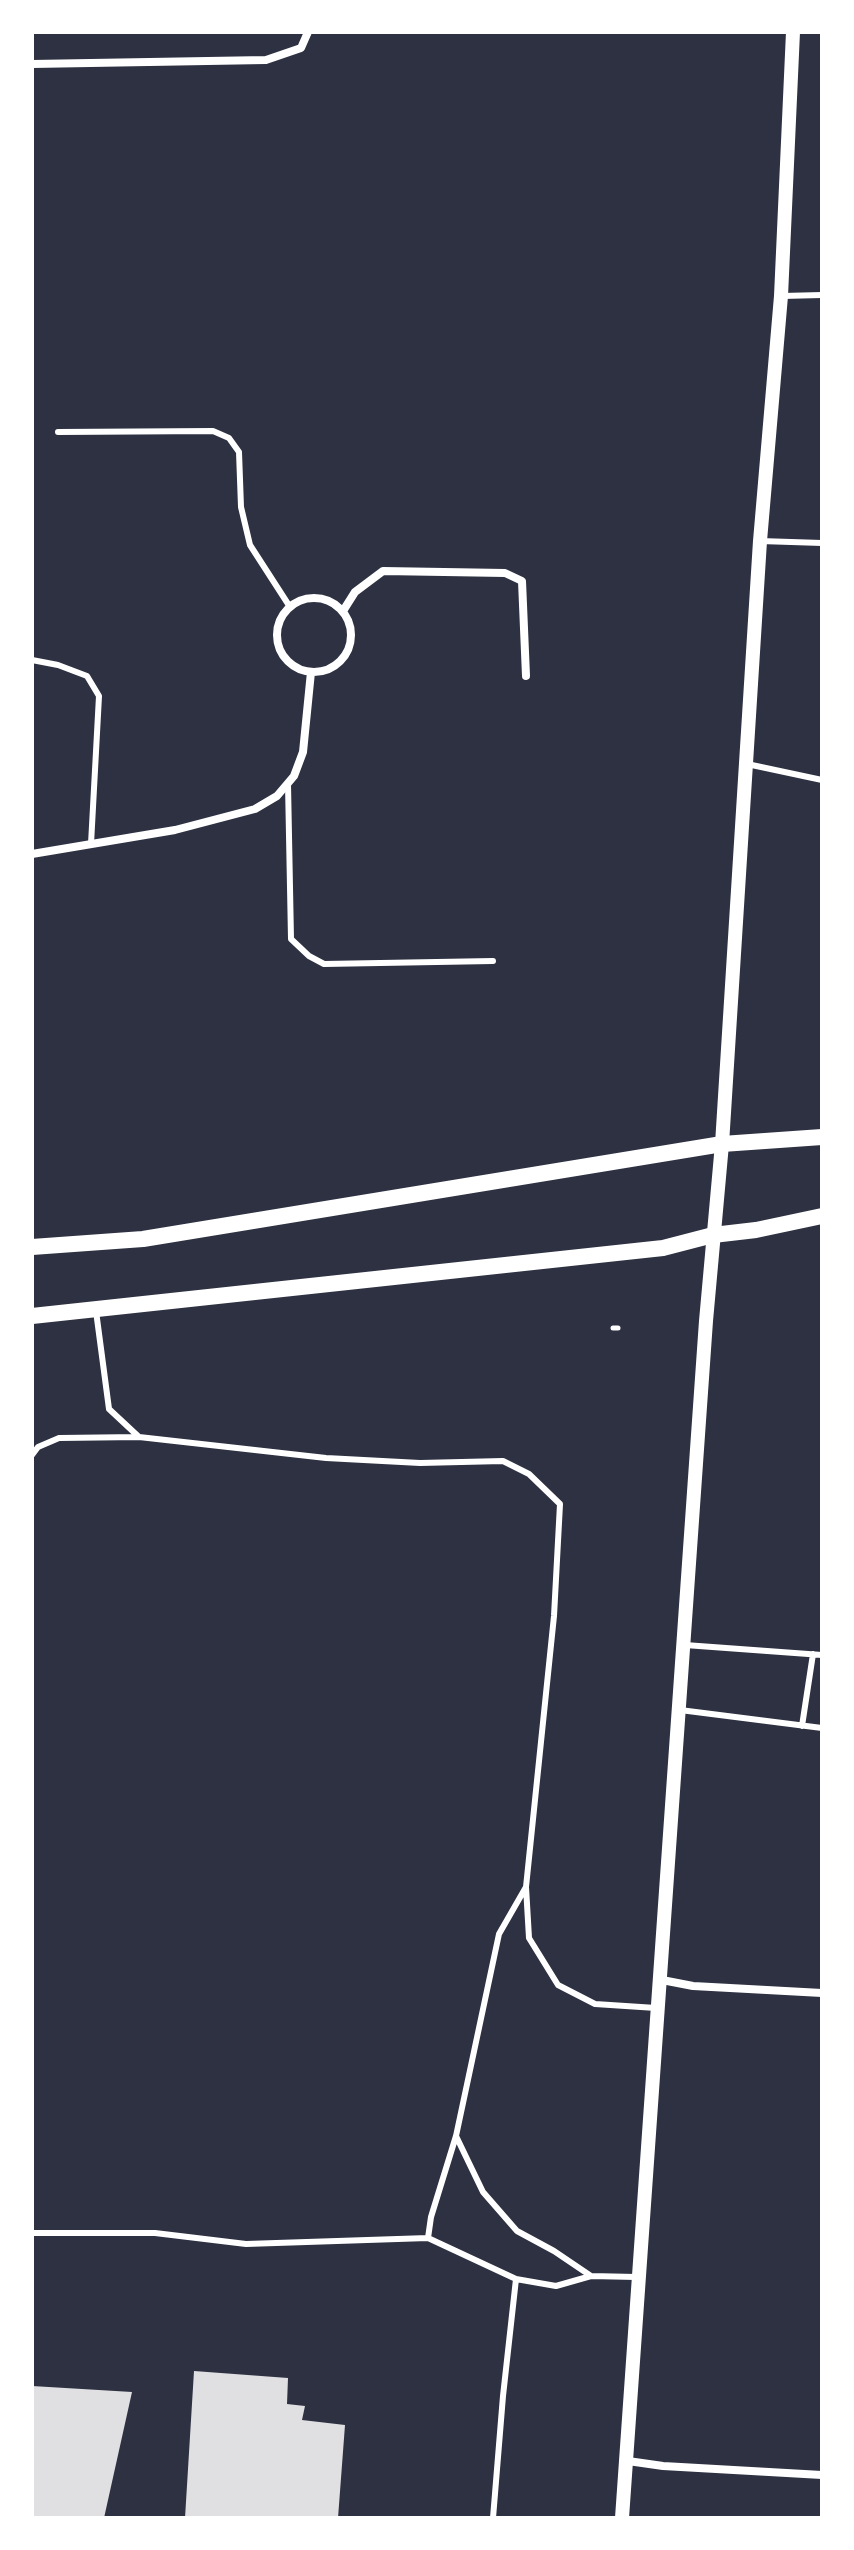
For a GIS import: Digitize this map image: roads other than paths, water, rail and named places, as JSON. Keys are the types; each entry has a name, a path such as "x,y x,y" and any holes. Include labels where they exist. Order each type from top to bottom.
{"main road":[{"path":"32,1247 143,1239 722,1144 822,1137"},
{"path":"32,1316 663,1248 713,1235 756,1230 822,1216"}],"street":[{"path":"32,64 266,60 301,48 308,32"},
{"path":"622,2518 722,1144 760,541 781,296 793,32"},
{"path":"343,611 355,592 383,571 505,573 522,581 526,676"},
{"path":"318,598 331,602 343,611 350,624 351,638 347,652 338,663 325,670 311,672 297,668 286,659 279,646 277,632 281,618 290,607 303,600 318,598"},
{"path":"32,854 175,830 255,809 277,796 294,776 303,752 311,672"},
{"path":"662,1980 693,1986 822,1993"},
{"path":"628,2461 663,2466 822,2475"}],"lane":[{"path":"781,296 822,295"},
{"path":"58,432 213,431 229,438 239,452 241,507 250,545 290,607"},
{"path":"760,541 822,543"},
{"path":"32,660 58,665 87,676 99,696 91,844"},
{"path":"746,764 822,780"},
{"path":"288,784 291,939 309,956 324,964 493,961"},
{"path":"96,1311 109,1409 139,1437"},
{"path":"32,1455 38,1447 59,1438 139,1437 326,1458 420,1463 503,1461 529,1474 560,1504 554,1616 526,1887 529,1938 558,1985 595,2004 659,2008"},
{"path":"685,1645 822,1655"},
{"path":"802,1726 813,1654"},
{"path":"680,1710 822,1728"},
{"path":"428,2238 431,2217 456,2136 499,1934 526,1887"},
{"path":"456,2136 483,2192 517,2231 591,2276"},
{"path":"32,2233 155,2233 246,2244 428,2238 516,2279 556,2286 591,2276 638,2277"},
{"path":"493,2518 516,2279"}]}
